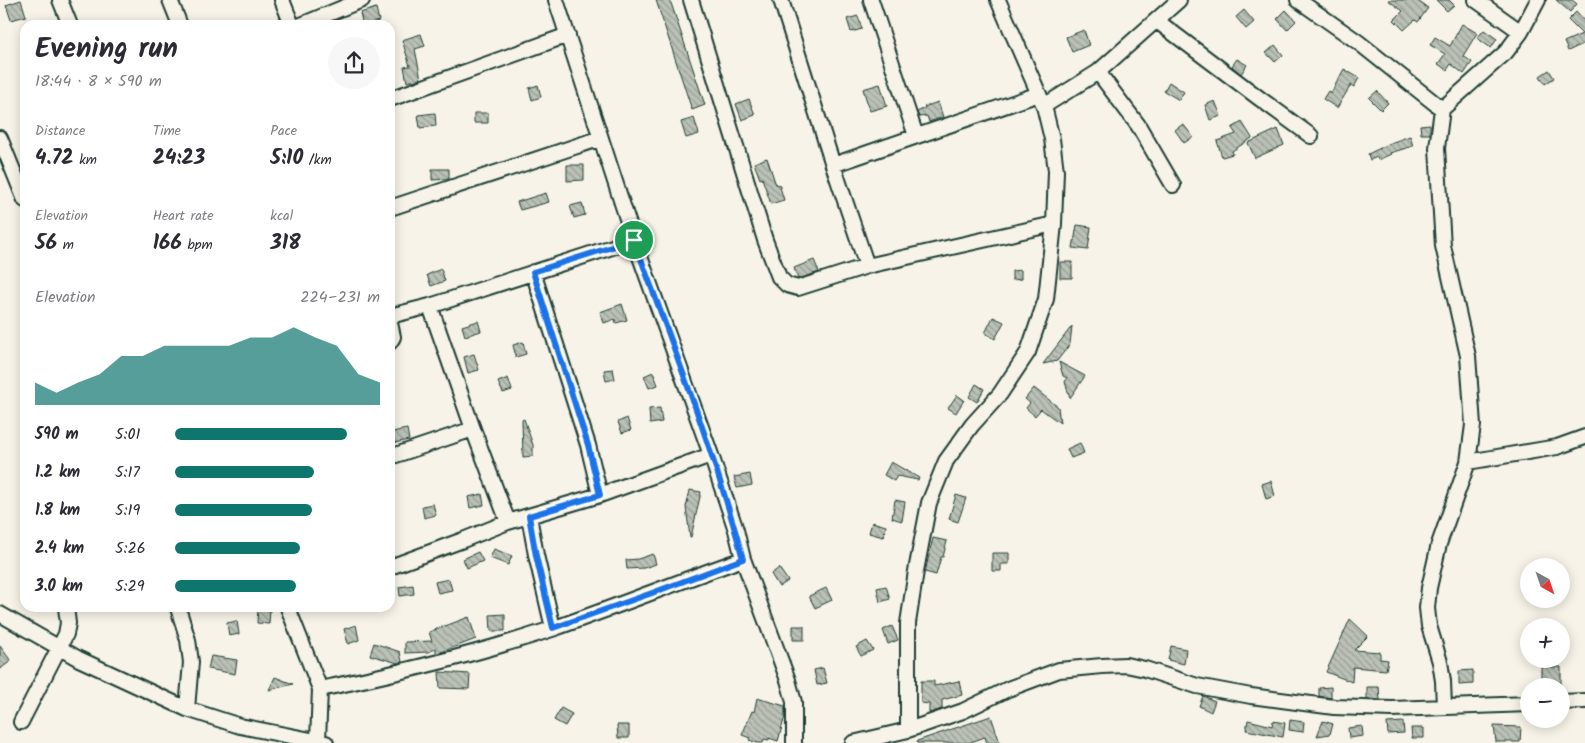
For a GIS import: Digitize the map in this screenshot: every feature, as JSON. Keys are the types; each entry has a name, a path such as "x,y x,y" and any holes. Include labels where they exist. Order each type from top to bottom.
{"street":[{"path":"60,0 68,20"},
{"path":"170,0 178,20"},
{"path":"282,0 290,20"},
{"path":"313,20 362,0"},
{"path":"556,0 634,240 711,455 736,530 743,559 788,680 794,702 794,743"},
{"path":"691,0 765,240 779,277 788,285 798,288 867,266 1054,224"},
{"path":"781,0 867,266"},
{"path":"871,0 916,136"},
{"path":"908,730 908,623 929,503 946,460 972,425 1000,394 1028,352 1046,299 1054,224 1056,171 1052,139 1041,100 998,0"},
{"path":"833,165 916,136 1041,100 1098,72 1179,0"},
{"path":"1298,0 1358,42 1442,109"},
{"path":"1476,0 1521,32"},
{"path":"1444,706 1440,662 1429,626 1427,608 1429,588 1439,544 1468,462 1473,425 1473,408 1468,356 1443,246 1437,148 1442,109 1506,52 1521,32 1538,0"},
{"path":"1157,21 1311,136"},
{"path":"395,97 568,35"},
{"path":"1098,72 1138,126 1173,185"},
{"path":"0,138 20,188"},
{"path":"395,206 601,138"},
{"path":"395,315 430,306 634,240"},
{"path":"533,272 588,445 600,495"},
{"path":"430,306 508,522"},
{"path":"395,455 473,429"},
{"path":"1468,462 1557,446 1585,437"},
{"path":"395,565 508,522 600,495 711,455"},
{"path":"529,516 536,556 553,628"},
{"path":"320,689 436,663 553,628 743,559"},
{"path":"21,722 66,634 66,612"},
{"path":"179,612 188,640 191,662 187,709"},
{"path":"0,614 79,659 187,709 240,726 322,742 320,689 290,612"},
{"path":"853,743 908,730 964,711 1008,689 1059,670 1126,665 1146,669 1197,686 1251,696 1334,707 1392,709 1520,704"},
{"path":"1570,702 1585,701"}],"building":[{"path":"21,0 26,16 11,20 6,5"},
{"path":"656,0 670,0 705,105 692,110"},
{"path":"1388,0 1416,0 1428,8 1418,22 1415,20 1404,30 1394,20 1403,11"},
{"path":"1436,0 1449,0 1454,5 1447,11"},
{"path":"1556,0 1572,0 1577,4 1570,12"},
{"path":"376,8 379,20 362,20 360,13"},
{"path":"1244,10 1254,22 1246,29 1236,17"},
{"path":"1286,10 1296,21 1287,30 1277,19"},
{"path":"1576,12 1585,22 1585,43 1568,51 1564,42 1582,34 1568,20"},
{"path":"858,16 862,29 851,32 847,19"},
{"path":"1462,24 1477,33 1463,56 1472,62 1464,74 1451,64 1447,70 1438,64 1445,54 1430,45 1435,37 1450,46"},
{"path":"1084,30 1089,45 1072,52 1066,37"},
{"path":"1484,30 1497,39 1491,48 1477,38"},
{"path":"421,34 425,46 415,49 421,79 407,82 404,67 410,66 402,40"},
{"path":"1275,45 1283,55 1275,62 1266,53"},
{"path":"1237,59 1247,65 1241,74 1232,66"},
{"path":"1344,69 1359,78 1354,87 1351,85 1337,108 1323,99 1328,91 1331,93"},
{"path":"1549,70 1554,78 1545,84 1540,76"},
{"path":"1169,82 1184,92 1179,100 1164,91"},
{"path":"880,84 887,106 870,111 863,89"},
{"path":"538,85 541,97 532,100 529,88"},
{"path":"1377,91 1388,103 1381,110 1369,98"},
{"path":"749,99 755,115 742,120 736,104"},
{"path":"1215,101 1221,116 1210,120 1205,105"},
{"path":"938,102 943,117 929,122 927,116 919,117 917,112 924,107"},
{"path":"435,113 436,126 420,128 418,115"},
{"path":"474,113 488,113 488,123 474,123"},
{"path":"694,118 699,134 686,138 681,122"},
{"path":"1242,122 1252,138 1232,151 1233,154 1222,157 1217,141 1236,134 1232,128"},
{"path":"1183,124 1193,137 1184,143 1175,130"},
{"path":"1430,124 1430,134 1421,134 1420,125"},
{"path":"1278,129 1284,145 1255,158 1248,143"},
{"path":"1410,136 1413,146 1390,153 1378,160 1377,157 1370,160 1368,154"},
{"path":"767,158 776,185 779,184 784,200 771,204 762,178 760,179 754,163"},
{"path":"567,165 584,165 584,180 567,181"},
{"path":"432,169 449,169 449,179 432,180"},
{"path":"546,193 549,202 520,210 517,202"},
{"path":"582,203 585,215 574,218 570,206"},
{"path":"1077,225 1091,227 1088,250 1073,248"},
{"path":"814,260 819,272 798,279 794,268"},
{"path":"1060,262 1072,262 1072,278 1060,278"},
{"path":"441,269 445,281 431,286 427,275"},
{"path":"1021,270 1021,279 1012,280 1012,271"},
{"path":"622,304 627,320 616,323 615,319 604,323 600,312"},
{"path":"993,317 1004,322 995,339 985,333"},
{"path":"478,321 481,331 465,336 462,326"},
{"path":"1072,326 1070,344 1057,361 1043,364"},
{"path":"523,342 526,354 516,357 513,345"},
{"path":"474,354 479,370 468,373 464,357"},
{"path":"1059,362 1085,376 1070,398 1065,382 1067,378 1063,376"},
{"path":"613,369 615,379 606,381 604,370"},
{"path":"653,372 658,385 649,388 644,376"},
{"path":"508,378 512,390 503,393 498,382"},
{"path":"976,384 984,389 977,402 969,397"},
{"path":"1034,388 1058,407 1060,423 1041,409 1035,416 1026,408 1030,403 1025,399"},
{"path":"957,395 964,400 956,413 948,408"},
{"path":"660,408 662,422 650,424 649,409"},
{"path":"627,418 631,430 622,433 618,422"},
{"path":"524,419 533,445 533,456 523,457 522,420"},
{"path":"407,429 409,440 395,443 395,431"},
{"path":"1080,443 1084,453 1071,458 1067,449"},
{"path":"891,462 919,478 918,480 897,476 894,481 884,475"},
{"path":"750,474 752,485 737,488 734,477"},
{"path":"1271,481 1275,496 1266,499 1262,484"},
{"path":"690,490 701,492 691,537 686,507"},
{"path":"482,494 484,505 470,508 468,497"},
{"path":"956,495 966,498 958,522 949,519"},
{"path":"895,500 905,502 902,521 892,518"},
{"path":"433,504 436,515 424,518 422,506"},
{"path":"872,522 886,526 883,537 869,533"},
{"path":"933,538 947,541 936,575 925,572"},
{"path":"494,549 512,556 508,565 490,558"},
{"path":"478,552 483,561 467,568 463,559"},
{"path":"992,553 1009,553 1009,564 1001,564 1001,571 992,571"},
{"path":"653,554 656,564 644,568 627,569 626,560 638,559"},
{"path":"779,568 788,581 779,587 771,574"},
{"path":"449,579 452,590 438,593 435,582"},
{"path":"413,585 414,594 400,596 399,587"},
{"path":"886,586 890,599 880,602 877,588"},
{"path":"826,588 832,600 815,608 809,596"},
{"path":"258,612 270,612 269,624 257,623"},
{"path":"505,614 505,631 491,631 490,615"},
{"path":"469,617 476,639 436,654 436,648 429,652 405,653 405,642 432,641 429,632"},
{"path":"1350,619 1368,636 1354,650 1380,652 1380,659 1388,660 1386,670 1353,667 1352,682 1326,672"},
{"path":"237,621 239,634 229,636 227,623"},
{"path":"356,625 359,640 348,644 344,629"},
{"path":"793,626 804,626 804,640 793,640"},
{"path":"892,626 898,640 888,644 883,630"},
{"path":"867,641 873,650 861,656 856,647"},
{"path":"374,643 400,652 402,662 398,663 370,655"},
{"path":"0,646 11,661 0,669"},
{"path":"1171,646 1186,649 1184,664 1168,660"},
{"path":"211,656 237,660 235,674 208,669"},
{"path":"823,668 827,683 817,685 814,670"},
{"path":"1541,668 1561,668 1561,678 1541,678"},
{"path":"1473,670 1473,684 1459,685 1459,671"},
{"path":"439,672 470,674 469,689 440,688"},
{"path":"275,677 293,684 269,690"},
{"path":"921,681 934,681 934,686 959,681 962,695 942,700 942,709 929,713 929,704 921,703"},
{"path":"1331,687 1331,698 1319,696 1319,688"},
{"path":"1367,687 1379,687 1380,700 1367,699"},
{"path":"1203,696 1215,701 1211,712 1199,706"},
{"path":"757,698 785,706 785,716 778,741 769,738 769,740 764,739 763,743 758,743 742,735 752,711 754,712"},
{"path":"561,708 572,714 565,726 554,720"},
{"path":"991,716 1000,743 987,743 985,737 968,743 917,743 917,741"},
{"path":"1248,720 1272,726 1273,721 1285,723 1283,737 1246,730"},
{"path":"1290,720 1304,722 1303,732 1289,730"},
{"path":"1323,721 1333,724 1330,734 1317,736"},
{"path":"1403,722 1404,733 1388,734 1387,723"},
{"path":"617,725 629,725 629,738 618,738"},
{"path":"1362,726 1363,736 1349,738 1348,728"},
{"path":"1494,726 1521,728 1520,742 1496,742"},
{"path":"1411,728 1424,728 1424,738 1412,738"}],"route":[{"path":"634,240 711,455 736,530 743,559 553,628 536,556 529,516 600,495 588,445 533,272 634,240"}]}
